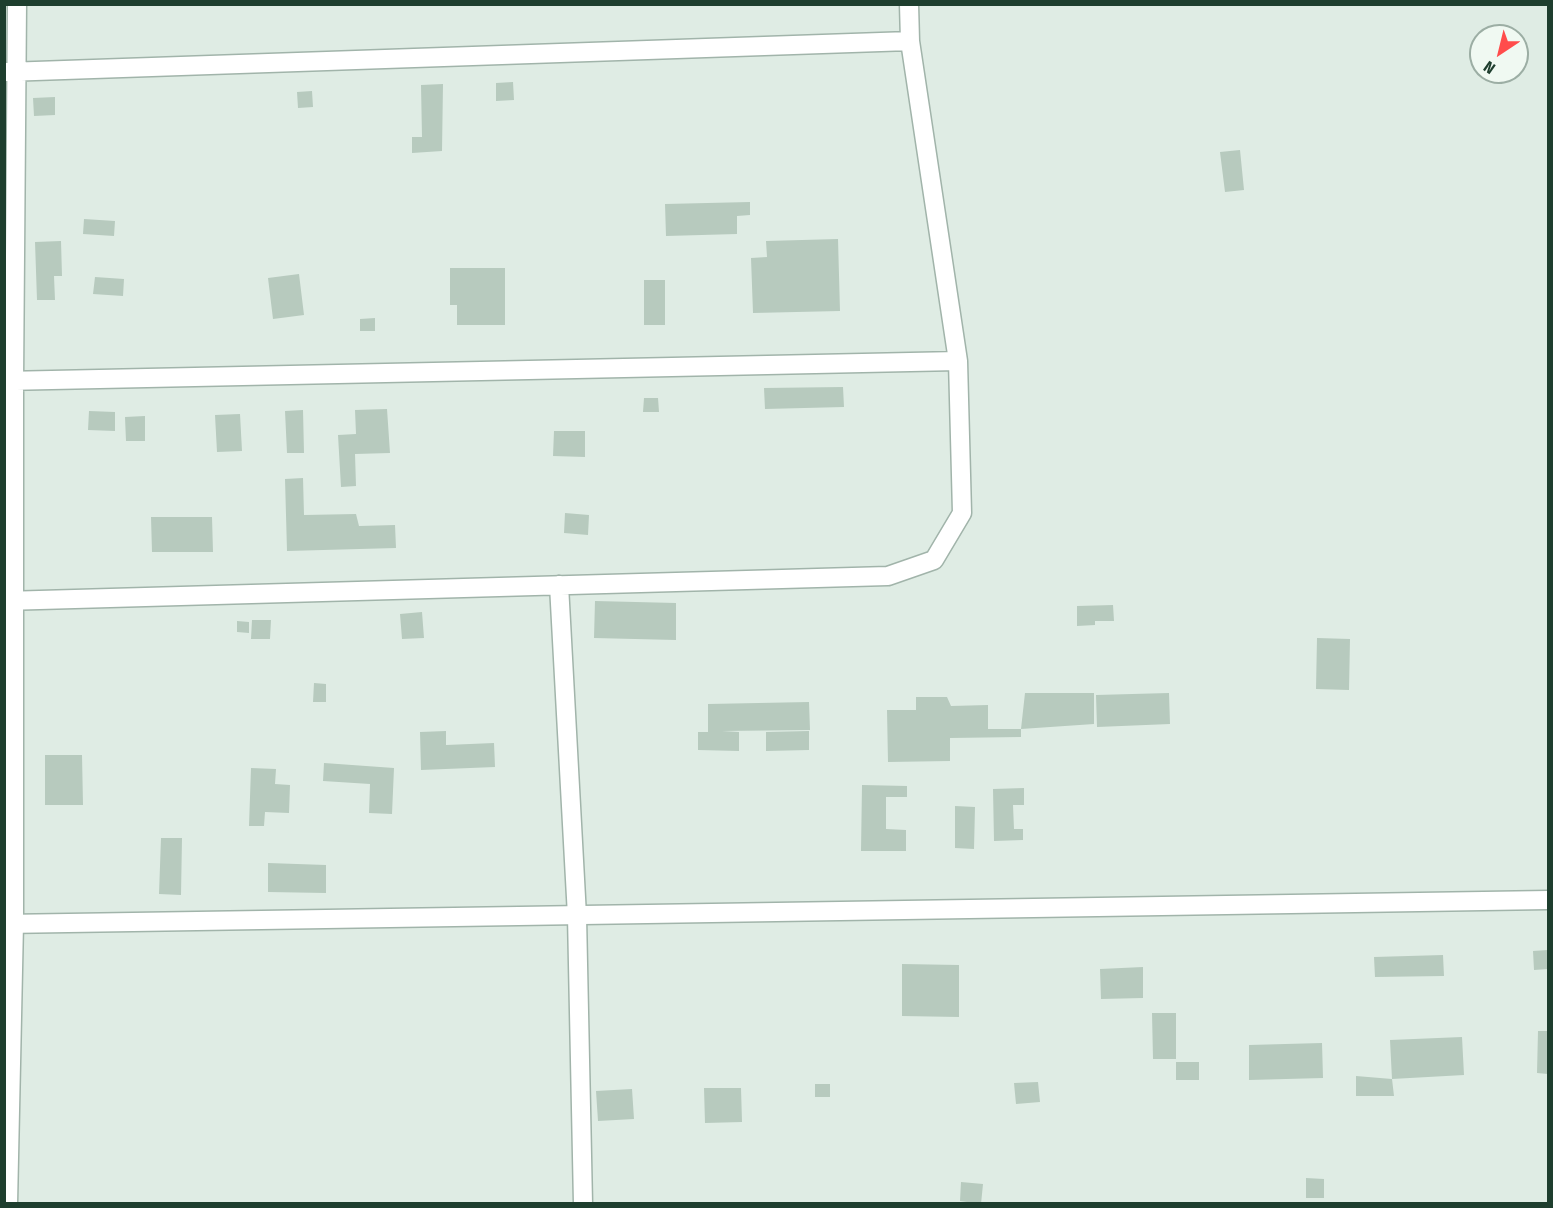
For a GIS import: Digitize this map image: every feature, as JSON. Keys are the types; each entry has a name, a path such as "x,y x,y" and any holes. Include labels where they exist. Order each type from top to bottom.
{"street":[{"path":"8,1203 11,72 17,4"},
{"path":"10,600 888,576 934,560 962,513 958,361 910,41 909,4"},
{"path":"11,72 910,41"},
{"path":"9,381 958,361"},
{"path":"558,585 578,916 583,1203"},
{"path":"9,923 1548,900"}],"building":[{"path":"513,82 514,100 496,101 496,83"},
{"path":"443,84 442,151 412,153 412,137 422,137 421,85"},
{"path":"312,91 313,107 298,108 297,92"},
{"path":"55,97 55,115 34,116 33,98"},
{"path":"1240,150 1244,190 1225,192 1220,152"},
{"path":"750,202 750,215 737,216 737,234 666,236 665,204"},
{"path":"84,219 115,221 114,236 83,234"},
{"path":"838,239 840,311 753,313 751,258 767,257 766,241"},
{"path":"61,241 62,276 54,276 55,300 37,300 35,242"},
{"path":"450,268 505,268 505,325 457,325 457,305 450,305"},
{"path":"299,274 304,315 273,319 268,278"},
{"path":"95,277 124,279 123,296 93,294"},
{"path":"644,280 665,280 665,325 644,325"},
{"path":"375,318 375,331 360,331 360,319"},
{"path":"843,387 844,407 765,409 764,388"},
{"path":"644,398 658,398 659,412 643,412"},
{"path":"387,409 390,453 355,454 356,486 341,487 338,435 356,434 355,410"},
{"path":"303,410 304,453 287,453 285,411"},
{"path":"89,411 115,412 115,431 88,430"},
{"path":"240,414 242,451 217,452 215,415"},
{"path":"145,416 145,441 126,441 125,417"},
{"path":"554,431 585,431 585,457 553,456"},
{"path":"303,478 304,515 356,514 359,526 395,525 396,548 287,551 285,479"},
{"path":"565,513 589,515 588,535 564,533"},
{"path":"151,517 212,517 213,552 152,552"},
{"path":"595,601 676,603 676,640 594,638"},
{"path":"1113,605 1114,621 1095,621 1095,625 1077,626 1077,606"},
{"path":"422,612 424,638 402,639 400,614"},
{"path":"252,620 271,620 270,639 251,639"},
{"path":"237,621 249,622 249,633 237,632"},
{"path":"1317,638 1350,639 1349,690 1316,689"},
{"path":"314,683 326,684 326,702 313,702"},
{"path":"1025,693 1094,693 1094,724 1021,729"},
{"path":"1169,693 1170,724 1097,727 1096,695"},
{"path":"916,697 947,697 951,706 988,705 988,729 1021,729 1021,737 950,738 950,761 888,762 887,710 916,710"},
{"path":"809,702 810,730 722,731 739,732 739,751 698,750 698,732 708,732 708,704"},
{"path":"446,731 446,745 494,743 495,767 421,770 420,732"},
{"path":"809,731 809,750 766,751 766,732"},
{"path":"45,755 82,755 83,805 45,805"},
{"path":"324,763 394,768 392,814 369,813 370,784 323,781"},
{"path":"251,768 276,769 275,784 290,785 289,813 265,812 264,826 249,826"},
{"path":"862,785 907,786 907,797 886,797 886,829 906,830 906,851 861,851"},
{"path":"1024,788 1024,805 1013,805 1014,829 1023,829 1023,840 994,841 993,789"},
{"path":"955,806 975,807 974,849 955,848"},
{"path":"161,838 182,838 181,895 159,894"},
{"path":"268,863 326,865 326,893 268,892"},
{"path":"1548,950 1548,969 1534,970 1533,951"},
{"path":"1443,955 1444,976 1375,977 1374,957"},
{"path":"902,964 959,965 959,1017 902,1016"},
{"path":"1143,967 1143,998 1101,999 1100,969"},
{"path":"1152,1013 1176,1013 1176,1059 1153,1059"},
{"path":"1538,1031 1548,1031 1548,1074 1537,1073"},
{"path":"1462,1037 1464,1075 1392,1079 1390,1040"},
{"path":"1322,1043 1323,1078 1249,1080 1249,1045"},
{"path":"1176,1062 1199,1062 1199,1080 1176,1080"},
{"path":"1356,1076 1392,1079 1394,1096 1356,1096"},
{"path":"1038,1082 1040,1102 1016,1104 1014,1083"},
{"path":"815,1084 830,1084 830,1097 815,1097"},
{"path":"704,1088 741,1088 742,1122 705,1123"},
{"path":"632,1089 634,1119 598,1121 596,1091"},
{"path":"1306,1178 1324,1179 1324,1198 1306,1198"},
{"path":"961,1182 983,1184 981,1204 960,1201"}]}
